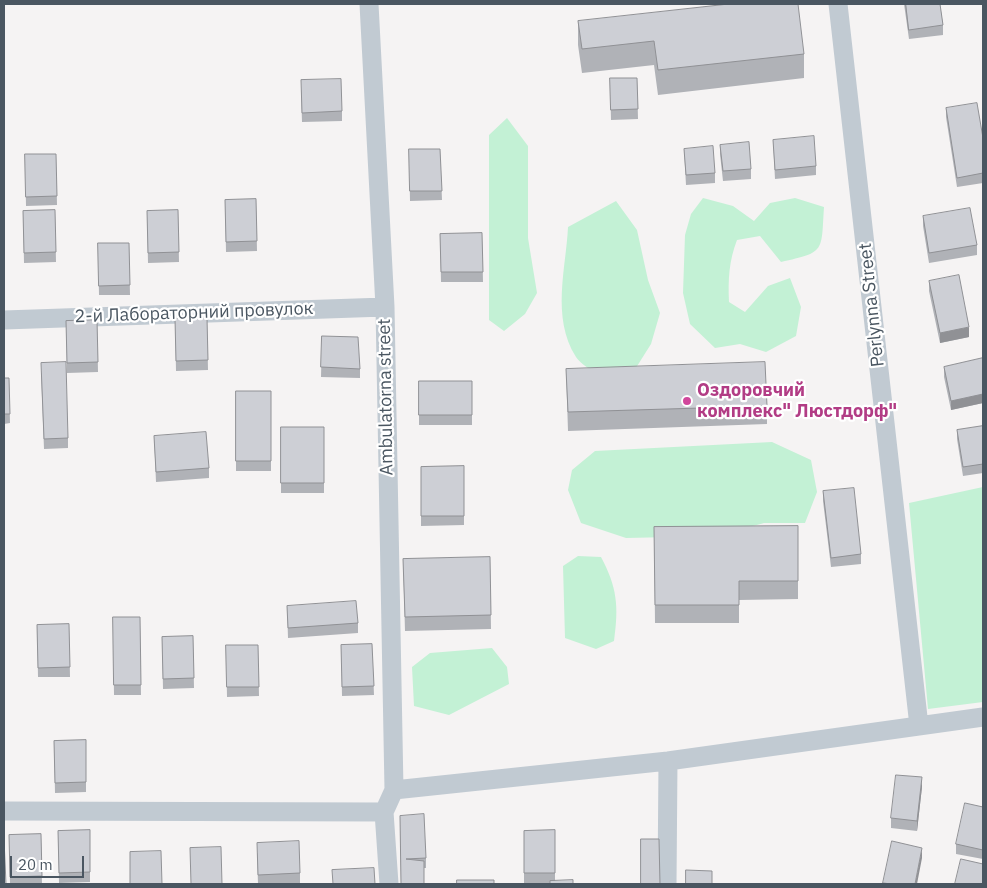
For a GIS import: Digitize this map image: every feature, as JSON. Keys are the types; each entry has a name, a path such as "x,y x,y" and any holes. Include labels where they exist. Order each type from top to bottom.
{"street":[{"name":"Ambulatorna street","path":"370,4 385,307 394,790"},
{"name":"Perlynna Street","path":"838,4 919,726"},
{"name":"2-й Лабораторний провулок","path":"4,320 385,307"},
{"path":"389,884 384,812 394,790 668,761 983,717"},
{"path":"667,884 668,761"},
{"path":"4,811 384,812"}],"green space":[{"path":"507,118 528,146 528,238 537,293 525,314 504,331 489,320 489,135"},
{"path":"703,198 733,206 754,221 770,203 795,198 824,207 821,242 814,252 806,256 781,262 760,236 737,240 732,255 729,278 729,302 745,312 768,286 790,278 801,307 796,336 766,352 740,344 715,348 690,324 683,293 685,235 691,214"},
{"path":"616,201 637,230 648,280 660,313 651,344 634,371 590,370 576,357 568,342 564,326 562,293 568,227"},
{"path":"772,442 811,460 817,492 805,523 764,523 717,536 626,538 581,523 568,490 572,470 595,451"},
{"path":"983,487 983,702 928,709 909,503"},
{"path":"578,556 601,557 610,578 615,597 614,641 596,649 565,638 563,566"},
{"path":"492,648 507,667 509,684 449,715 414,706 412,667 430,653"}],"building":[{"path":"729,4 798,4 804,54 658,70 654,41 582,49 578,21"},
{"path":"906,4 940,4 943,25 909,30"},
{"path":"610,78 637,78 638,109 611,110"},
{"path":"341,79 342,111 302,113 301,80"},
{"path":"977,103 983,138 983,173 957,178 946,108"},
{"path":"814,136 816,166 775,170 773,140"},
{"path":"749,142 751,169 723,171 720,145"},
{"path":"713,146 715,173 686,175 684,149"},
{"path":"409,149 440,149 442,191 410,191"},
{"path":"25,154 56,154 57,196 26,197"},
{"path":"256,199 257,241 226,242 225,200"},
{"path":"970,208 977,245 929,253 923,216"},
{"path":"55,210 56,252 24,253 23,211"},
{"path":"178,210 179,252 148,253 147,211"},
{"path":"482,233 483,272 441,272 440,234"},
{"path":"98,243 129,243 130,285 99,286"},
{"path":"959,275 969,327 940,333 929,281"},
{"path":"207,318 208,360 176,361 175,319"},
{"path":"97,320 98,362 67,363 66,321"},
{"path":"322,336 358,337 360,369 321,367"},
{"path":"983,358 983,394 951,401 944,367"},
{"path":"66,362 68,438 44,439 41,363"},
{"path":"765,362 767,406 568,412 566,369"},
{"path":"4,378 9,378 10,414 4,414"},
{"path":"419,381 472,381 472,415 419,415"},
{"path":"236,391 271,391 271,461 236,461"},
{"path":"983,426 983,464 963,467 957,430"},
{"path":"281,427 324,427 324,483 281,483"},
{"path":"206,432 209,468 156,472 154,436"},
{"path":"464,466 464,516 421,516 421,467"},
{"path":"854,488 861,554 831,558 823,491"},
{"path":"798,526 798,581 739,581 739,605 655,605 654,527"},
{"path":"490,557 491,615 405,617 403,559"},
{"path":"356,601 358,623 288,628 287,606"},
{"path":"113,617 140,617 141,685 114,685"},
{"path":"69,624 70,667 38,668 37,625"},
{"path":"193,636 194,678 163,679 162,637"},
{"path":"372,644 374,686 342,687 341,645"},
{"path":"226,645 258,645 259,687 227,687"},
{"path":"86,740 86,782 55,783 54,741"},
{"path":"896,775 922,777 917,821 891,818"},
{"path":"965,803 983,807 983,850 956,844"},
{"path":"424,814 426,858 406,859 424,861 424,884 401,884 400,816"},
{"path":"90,830 90,872 59,873 58,831"},
{"path":"555,830 555,873 524,873 524,831"},
{"path":"41,834 42,876 10,877 9,835"},
{"path":"4,839 6,884 4,884"},
{"path":"641,839 659,839 660,884 641,884"},
{"path":"299,841 300,873 258,875 257,843"},
{"path":"892,841 922,848 915,884 883,883"},
{"path":"221,847 222,884 191,884 190,848"},
{"path":"161,851 162,884 130,884 130,852"},
{"path":"961,859 983,864 983,884 955,884"},
{"path":"374,868 375,884 333,884 332,870"},
{"path":"686,870 712,871 712,884 686,884"},
{"path":"457,880 494,880 494,884 457,884"},
{"path":"573,880 573,884 550,884 550,881"}],"place":[{"name":"Оздоровчий комплекс\" Люстдорф\"","path":"687,401"}]}
